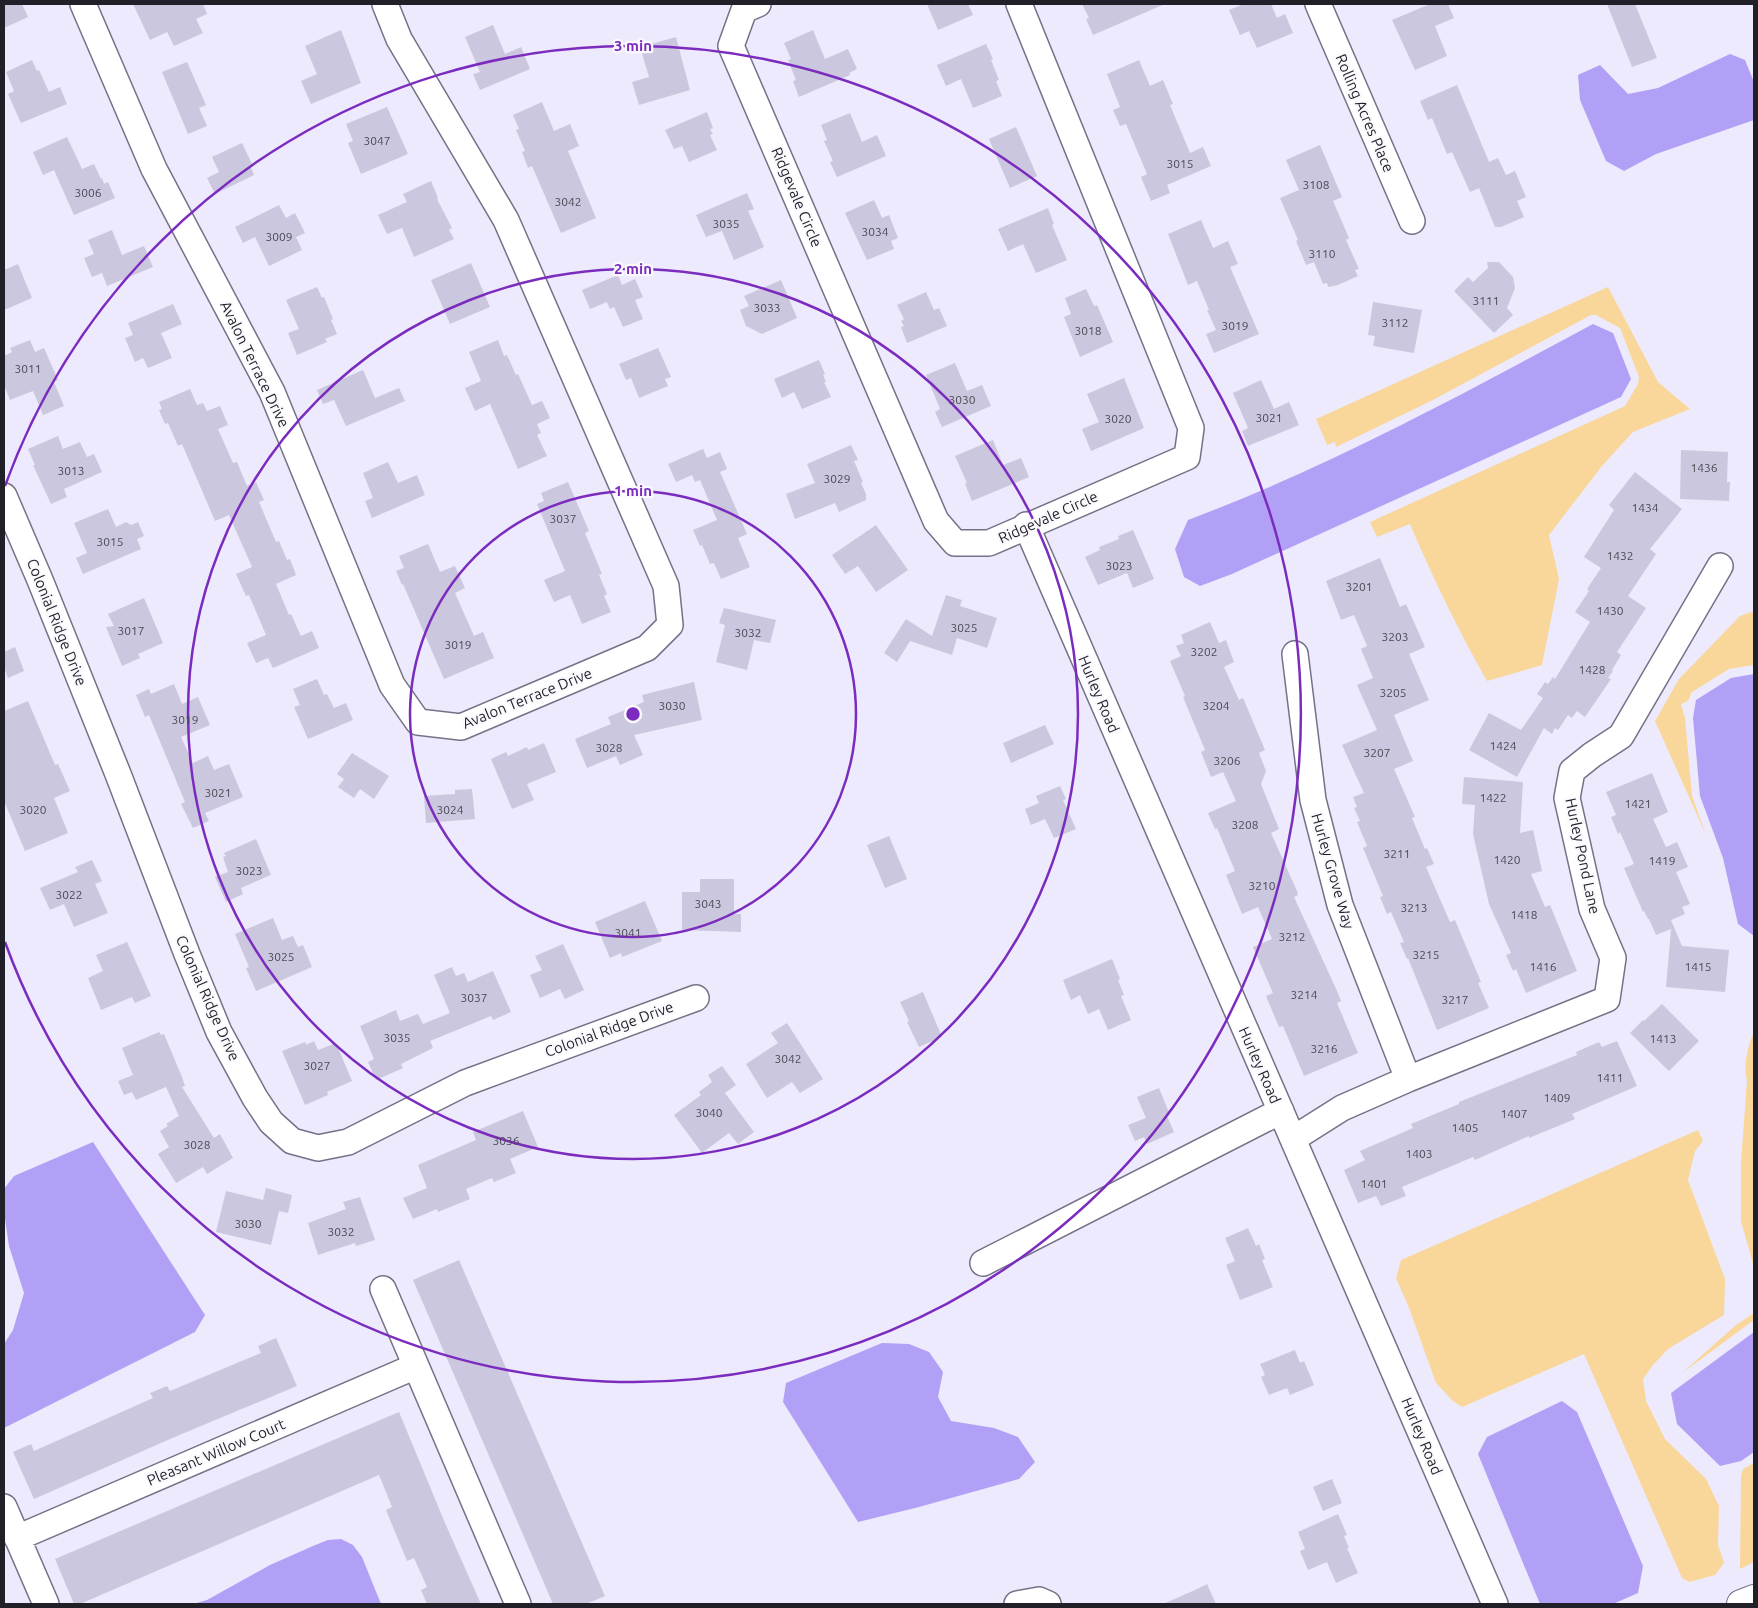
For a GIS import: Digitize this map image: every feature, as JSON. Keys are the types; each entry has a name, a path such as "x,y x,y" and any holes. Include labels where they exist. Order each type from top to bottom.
{"main road":[{"path":"1741,1604 1754,1599"}],"street":[{"name":"Avalon Terrace Drive","path":"82,4 154,169 272,392 392,685 418,722 461,727 647,648 670,625 666,586 506,220 399,39 385,4"},
{"name":"Ridgevale Circle","path":"758,4 744,10 731,46 936,521 955,542 989,543 1026,525 1187,457 1191,428 1019,4"},
{"name":"Rolling Acres Place","path":"1318,4 1412,221"},
{"name":"Colonial Ridge Drive","path":"4,496 118,774 219,1032 271,1122 292,1141 318,1148 348,1142 464,1083 696,998"},
{"name":"Hurley Road","path":"1026,525 1163,844 1495,1604"},
{"name":"Hurley Pond Lane","path":"1293,1139 1342,1108 1408,1079 1607,999 1613,958 1592,909 1567,798 1572,772 1592,755 1621,736 1720,566"},
{"name":"Hurley Grove Way","path":"1295,654 1313,800 1340,905 1408,1079"},
{"path":"984,1263 1281,1111"},
{"path":"382,1289 518,1604"},
{"name":"Pleasant Willow Court","path":"17,1538 416,1366"},
{"path":"4,1508 46,1604"},
{"path":"1017,1604 1039,1600 1048,1604"}],"shaded area":[{"path":"1730,54 1745,60 1754,82 1754,120 1656,154 1624,171 1606,161 1580,100 1578,75 1600,65 1628,94 1658,88"},
{"path":"1608,287 1658,382 1690,409 1633,432 1602,466 1549,535 1559,579 1542,665 1487,681 1446,604 1410,524 1377,537 1370,522 1625,406 1638,384 1639,377 1620,328 1596,315 1591,315 1431,401 1336,447 1335,442 1327,445 1316,419"},
{"path":"1593,324 1613,333 1631,379 1621,397 1232,574 1200,586 1184,577 1175,549 1188,520 1292,477 1394,429"},
{"path":"1754,611 1754,665 1729,669 1692,692 1688,701 1681,704 1685,718 1692,796 1706,835 1655,721 1679,679 1740,616"},
{"path":"1754,674 1754,936 1738,924 1723,858 1700,796 1693,718 1696,700 1731,678"},
{"path":"1754,1032 1754,1267 1741,1221 1741,1163 1747,1080 1746,1062"},
{"path":"1698,1130 1703,1141 1695,1151 1688,1180 1725,1279 1724,1315 1668,1349 1643,1379 1646,1401 1665,1439 1706,1479 1719,1506 1718,1545 1724,1563 1715,1575 1689,1582 1682,1578 1584,1354 1462,1407 1453,1401 1436,1383 1396,1278 1401,1260"},
{"path":"93,1142 205,1315 195,1332 4,1428 4,1344 13,1330 24,1293 9,1246 4,1212 4,1189 14,1176"},
{"path":"1754,1313 1754,1320 1682,1373 1736,1325"},
{"path":"1754,1332 1754,1452 1741,1461 1720,1466 1677,1424 1671,1393"},
{"path":"882,1343 909,1344 929,1352 943,1372 938,1397 951,1421 994,1428 1018,1437 1035,1462 1019,1479 858,1522 783,1402 786,1383"},
{"path":"1562,1401 1577,1412 1643,1566 1638,1593 1613,1604 1540,1604 1478,1454 1487,1437"},
{"path":"1754,1463 1754,1562 1740,1569 1741,1476 1743,1469"},
{"path":"341,1539 353,1545 362,1557 381,1604 193,1604 207,1600 270,1565 313,1546 328,1540"}],"building":[{"path":"4,4 22,4 28,17 4,28"},
{"path":"133,4 203,4 207,14 196,19 203,33 174,46 167,32 150,40"},
{"path":"927,4 968,4 973,15 938,30"},
{"path":"1082,4 1165,4 1093,35 1086,19 1089,18"},
{"path":"1244,4 1271,4 1277,18 1285,14 1293,33 1257,48 1249,31 1240,35 1229,10"},
{"path":"1430,4 1448,4 1454,18 1435,26 1447,56 1415,70 1392,20"},
{"path":"1607,4 1635,4 1657,58 1632,67"},
{"path":"493,25 505,54 521,47 530,69 480,90 473,74 480,72 465,37"},
{"path":"341,30 361,83 311,104 301,81 317,74 305,46"},
{"path":"813,30 825,59 848,49 857,69 849,73 850,75 799,97 793,81 796,80 788,60 791,59 784,43"},
{"path":"676,37 690,90 639,105 632,82 649,77 640,47"},
{"path":"986,44 993,59 991,60 999,80 996,81 1002,96 973,108 961,79 946,86 937,65"},
{"path":"32,60 49,92 60,87 67,104 21,123 8,94 14,91 6,72"},
{"path":"1139,60 1150,86 1163,80 1173,104 1170,105 1190,153 1203,147 1211,166 1167,185 1170,193 1151,201 1141,177 1147,174 1126,124 1120,126 1113,110 1120,107 1107,74"},
{"path":"187,62 206,105 199,108 207,126 188,134 162,72"},
{"path":"1457,85 1489,162 1498,158 1506,175 1515,171 1526,197 1517,201 1524,217 1501,227 1495,227 1479,188 1470,192 1452,152 1447,154 1432,118 1428,120 1420,101"},
{"path":"542,102 554,131 570,124 579,146 568,151 596,218 561,233 532,166 528,168 522,152 525,151 516,130 519,129 513,115"},
{"path":"387,107 408,154 361,174 348,143 353,141 346,124"},
{"path":"707,112 713,128 710,129 713,134 710,135 717,150 689,162 682,146 674,149 665,130"},
{"path":"850,113 862,142 877,135 886,156 837,177 830,162 833,161 824,141 827,140 821,125"},
{"path":"1016,127 1037,176 1010,188 989,139"},
{"path":"67,137 82,169 94,164 104,184 108,182 115,198 74,215 54,170 43,175 33,152"},
{"path":"242,143 252,164 250,165 254,175 215,194 207,178 219,172 212,157"},
{"path":"1320,145 1342,197 1333,201 1349,238 1346,240 1359,269 1355,270 1358,276 1338,285 1328,287 1327,283 1323,284 1314,262 1306,265 1296,241 1298,240 1280,198 1299,190 1286,160"},
{"path":"431,181 437,199 452,228 449,230 454,239 414,257 402,228 387,234 378,215 407,202 403,194"},
{"path":"747,193 754,209 748,211 764,247 734,260 722,231 706,237 696,215"},
{"path":"874,200 882,218 889,215 898,238 891,241 894,249 867,260 845,213"},
{"path":"279,205 286,218 295,213 305,233 296,237 302,250 269,266 255,237 243,243 235,227"},
{"path":"1048,208 1054,224 1052,225 1067,260 1036,273 1023,244 1008,251 998,229"},
{"path":"1201,220 1213,248 1228,241 1238,264 1230,267 1259,334 1214,353 1206,334 1216,330 1207,310 1209,310 1197,281 1188,285 1168,234"},
{"path":"112,230 122,255 144,246 153,267 107,286 102,273 92,277 84,258 94,254 88,240"},
{"path":"1487,262 1499,262 1513,277 1515,288 1507,308 1513,315 1494,333 1454,291 1468,277 1473,282 1488,268"},
{"path":"471,263 490,307 450,324 431,280"},
{"path":"18,264 32,298 4,310 4,270"},
{"path":"618,275 622,285 635,279 643,297 635,300 643,319 623,327 614,307 610,309 607,302 590,309 582,290"},
{"path":"781,280 797,318 762,334 746,326 740,310 749,306 744,296"},
{"path":"317,287 322,298 324,297 337,334 325,339 327,342 297,355 288,333 299,329 286,300"},
{"path":"1086,289 1094,306 1097,305 1113,342 1080,357 1064,317 1071,314 1065,298"},
{"path":"926,292 934,310 939,308 947,326 907,343 901,327 904,326 901,321 904,319 897,305"},
{"path":"1373,302 1422,310 1414,353 1373,346 1375,336 1368,335"},
{"path":"173,304 182,324 161,333 172,358 148,368 143,358 135,362 125,338 133,335 128,323"},
{"path":"30,340 35,352 44,348 58,380 54,382 64,406 43,415 33,391 10,400 4,385 4,356 12,352 10,348"},
{"path":"498,340 504,356 507,355 516,375 518,374 532,405 542,401 550,418 537,424 541,433 537,435 547,456 518,469 490,404 475,411 465,388 481,381 469,352"},
{"path":"658,348 671,377 665,379 668,386 639,398 631,378 626,380 619,364"},
{"path":"819,360 825,374 823,375 826,382 824,382 831,397 802,409 794,392 782,398 774,379"},
{"path":"955,363 967,391 982,385 991,406 942,427 935,412 940,409 926,375"},
{"path":"363,370 375,398 399,388 405,401 346,426 334,400 323,404 317,390"},
{"path":"1124,378 1144,428 1091,451 1082,429 1099,422 1087,394"},
{"path":"1261,380 1274,409 1289,402 1299,425 1248,446 1242,431 1248,428 1233,393"},
{"path":"190,389 197,405 203,403 207,411 220,406 228,425 218,429 233,463 237,462 247,486 256,482 264,500 259,502 276,542 279,541 287,560 290,559 296,575 276,584 289,615 291,614 301,636 312,631 319,648 273,668 268,658 256,663 247,643 266,635 249,595 246,596 236,574 252,567 229,515 215,521 182,444 178,446 168,423 165,424 159,410 162,409 159,402"},
{"path":"58,436 63,449 80,442 87,457 94,454 102,472 64,489 67,497 51,504 33,465 35,465 28,449"},
{"path":"993,440 1003,465 1021,458 1029,477 972,501 965,484 967,483 955,456"},
{"path":"851,445 858,460 854,461 863,482 861,483 866,494 866,500 839,512 835,503 795,519 786,494 815,483 807,464"},
{"path":"703,449 707,458 720,452 727,469 720,472 747,534 738,538 750,567 721,579 714,563 710,564 693,530 717,520 700,480 695,482 692,475 676,482 668,464"},
{"path":"1681,450 1728,452 1727,482 1730,482 1729,501 1680,499"},
{"path":"388,462 398,483 417,475 425,495 372,518 365,501 373,498 363,473"},
{"path":"1635,472 1682,509 1650,549 1656,554 1628,596 1646,608 1617,652 1621,655 1608,678 1611,679 1585,717 1577,711 1572,718 1568,715 1558,730 1555,728 1552,734 1544,728 1517,777 1469,750 1489,713 1521,730 1543,698 1537,694 1545,682 1548,684 1553,677 1555,679 1590,622 1575,612 1601,568 1584,557 1614,510 1609,505"},
{"path":"568,482 589,531 585,533 602,574 599,575 607,594 604,596 611,612 582,624 570,595 554,602 544,580 565,571 537,504 544,501 541,493"},
{"path":"108,509 116,527 126,522 131,525 138,522 144,536 137,539 141,549 83,574 76,558 87,553 74,523"},
{"path":"876,525 908,570 876,592 858,566 845,574 832,555"},
{"path":"1133,530 1154,579 1133,588 1127,573 1098,585 1085,557 1100,550 1099,547 1119,539 1118,536"},
{"path":"428,544 440,572 455,566 465,588 455,593 474,636 483,632 494,658 444,679 396,571 404,568 399,556"},
{"path":"1380,558 1400,607 1406,604 1425,647 1409,654 1429,700 1394,715 1413,761 1394,769 1415,817 1412,818 1425,849 1427,848 1434,864 1426,867 1450,922 1455,920 1481,982 1478,983 1489,1008 1437,1030 1400,943 1404,942 1391,912 1387,914 1380,897 1383,896 1363,848 1367,846 1357,822 1360,821 1354,808 1357,807 1353,797 1364,793 1342,745 1377,730 1357,685 1373,678 1361,649 1367,646 1354,615 1341,620 1326,581"},
{"path":"946,595 962,600 960,606 997,618 987,648 957,638 952,655 910,641 897,662 884,653 906,619 932,636"},
{"path":"144,598 163,643 138,654 140,658 122,666 106,627 114,626 108,614"},
{"path":"724,608 776,620 770,643 754,640 747,670 716,662 725,625 719,623"},
{"path":"1210,622 1219,643 1226,640 1234,662 1224,667 1239,700 1243,698 1265,750 1259,753 1266,771 1261,784 1279,829 1271,833 1297,891 1298,895 1294,897 1341,1001 1337,1003 1358,1053 1304,1076 1283,1026 1279,1027 1266,996 1273,993 1253,947 1272,939 1258,907 1242,914 1226,875 1235,871 1217,828 1215,829 1208,813 1236,801 1223,772 1211,777 1201,752 1205,750 1170,661 1181,656 1176,646 1184,643 1181,635"},
{"path":"15,647 24,671 8,678 4,667 4,652"},
{"path":"317,679 324,695 327,694 334,708 346,703 353,720 308,739 294,707 300,705 293,689"},
{"path":"694,682 702,720 634,735 643,755 620,765 616,756 587,768 575,739 611,724 608,717 644,702 642,695"},
{"path":"174,684 182,704 198,697 210,725 181,737 193,763 208,756 214,770 229,764 243,797 205,813 209,821 193,828 181,804 185,802 149,715 145,717 136,695 149,689 151,694"},
{"path":"28,701 55,765 58,764 70,791 54,798 68,833 25,851 4,801 4,711"},
{"path":"1045,725 1054,744 1011,763 1003,743"},
{"path":"544,743 556,772 527,784 534,800 512,809 491,759 506,752 508,756 527,747 528,750"},
{"path":"352,753 389,776 374,799 360,789 354,798 338,787 344,779 337,774"},
{"path":"1652,773 1668,812 1653,819 1666,847 1677,842 1688,867 1676,872 1690,904 1682,907 1685,914 1671,920 1682,946 1729,950 1725,992 1666,987 1671,929 1656,935 1649,919 1643,912 1624,868 1634,864 1611,817 1616,815 1606,792"},
{"path":"1464,777 1523,782 1520,833 1533,830 1542,871 1531,874 1545,907 1550,905 1577,971 1526,993 1516,969 1513,971 1506,955 1511,953 1489,904 1473,834 1475,805 1462,804"},
{"path":"1060,786 1066,799 1063,800 1076,829 1054,838 1045,819 1031,825 1025,809 1039,803 1036,796"},
{"path":"472,789 475,819 426,823 424,796 455,794 455,790"},
{"path":"889,836 907,879 885,888 867,845"},
{"path":"256,839 271,875 241,888 243,894 226,902 215,877 228,872 223,857 226,856 224,853"},
{"path":"92,860 102,881 95,884 108,913 74,927 64,904 50,910 40,888 78,872 75,867"},
{"path":"700,879 734,879 734,914 741,914 741,932 682,930 682,892 700,892"},
{"path":"645,901 662,941 622,957 621,953 610,958 595,922"},
{"path":"273,918 282,940 293,936 298,947 303,945 312,967 256,991 246,968 249,967 235,934"},
{"path":"127,942 151,996 135,1003 132,997 101,1010 88,978 103,971 96,955"},
{"path":"563,944 584,990 565,999 560,989 540,998 530,975 542,970 535,956"},
{"path":"1112,959 1124,995 1121,996 1131,1020 1108,1030 1099,1009 1088,1014 1080,995 1071,1000 1063,980"},
{"path":"452,967 456,976 464,973 468,982 493,971 511,1012 493,1020 491,1016 430,1041 433,1048 401,1064 403,1068 376,1080 368,1062 374,1059 360,1026 396,1010 400,1021 418,1014 423,1024 450,1013 434,975"},
{"path":"923,992 942,1037 919,1047 900,1002"},
{"path":"1662,1004 1699,1041 1669,1071 1630,1033"},
{"path":"787,1023 823,1079 800,1093 792,1082 767,1098 746,1064 778,1043 771,1033"},
{"path":"159,1032 161,1035 164,1034 182,1077 185,1086 182,1087 214,1138 220,1134 233,1158 207,1174 203,1167 176,1183 158,1154 169,1147 160,1131 168,1126 166,1124 179,1116 166,1087 136,1100 132,1092 124,1095 118,1081 133,1075 122,1048"},
{"path":"314,1041 318,1050 336,1043 352,1081 327,1092 328,1095 305,1105 282,1051 305,1042 306,1045"},
{"path":"1617,1041 1637,1086 1572,1114 1575,1119 1529,1138 1529,1136 1475,1160 1473,1157 1402,1187 1406,1196 1381,1206 1376,1196 1358,1203 1344,1170 1365,1160 1360,1151 1413,1128 1411,1124 1459,1104 1459,1102 1577,1055 1576,1052 1599,1042 1602,1047"},
{"path":"722,1066 736,1085 725,1093 754,1132 738,1144 729,1133 702,1153 674,1115 701,1095 699,1092 712,1082 708,1075"},
{"path":"1159,1088 1170,1115 1167,1116 1174,1132 1147,1144 1144,1137 1135,1141 1128,1125 1146,1118 1137,1097"},
{"path":"523,1111 538,1147 510,1159 516,1173 494,1182 492,1178 466,1189 470,1199 438,1212 437,1209 413,1219 403,1198 427,1188 418,1165 476,1140 473,1132"},
{"path":"266,1188 292,1195 288,1213 279,1211 271,1245 216,1232 226,1191 263,1200"},
{"path":"360,1197 375,1240 356,1246 355,1243 318,1255 308,1223 346,1209 343,1202"},
{"path":"1248,1228 1256,1246 1259,1244 1265,1259 1262,1260 1273,1287 1240,1300 1226,1265 1235,1261 1225,1238"},
{"path":"459,1260 605,1596 586,1604 553,1604 413,1280"},
{"path":"276,1338 297,1386 34,1499 13,1452 31,1444 34,1451 153,1398 150,1393 167,1386 170,1391 261,1353 258,1346"},
{"path":"1295,1350 1300,1363 1304,1361 1314,1385 1290,1395 1287,1388 1269,1395 1261,1377 1265,1375 1260,1364"},
{"path":"399,1412 481,1604 427,1604 421,1590 427,1587 414,1558 407,1561 386,1510 392,1507 379,1475 80,1604 74,1604 55,1559"},
{"path":"1332,1479 1342,1503 1323,1511 1313,1487"},
{"path":"1338,1514 1347,1535 1344,1536 1349,1548 1347,1548 1358,1573 1336,1583 1327,1562 1308,1570 1300,1551 1305,1549 1298,1532"},
{"path":"1207,1584 1216,1604 1163,1604 1195,1590"}]}
